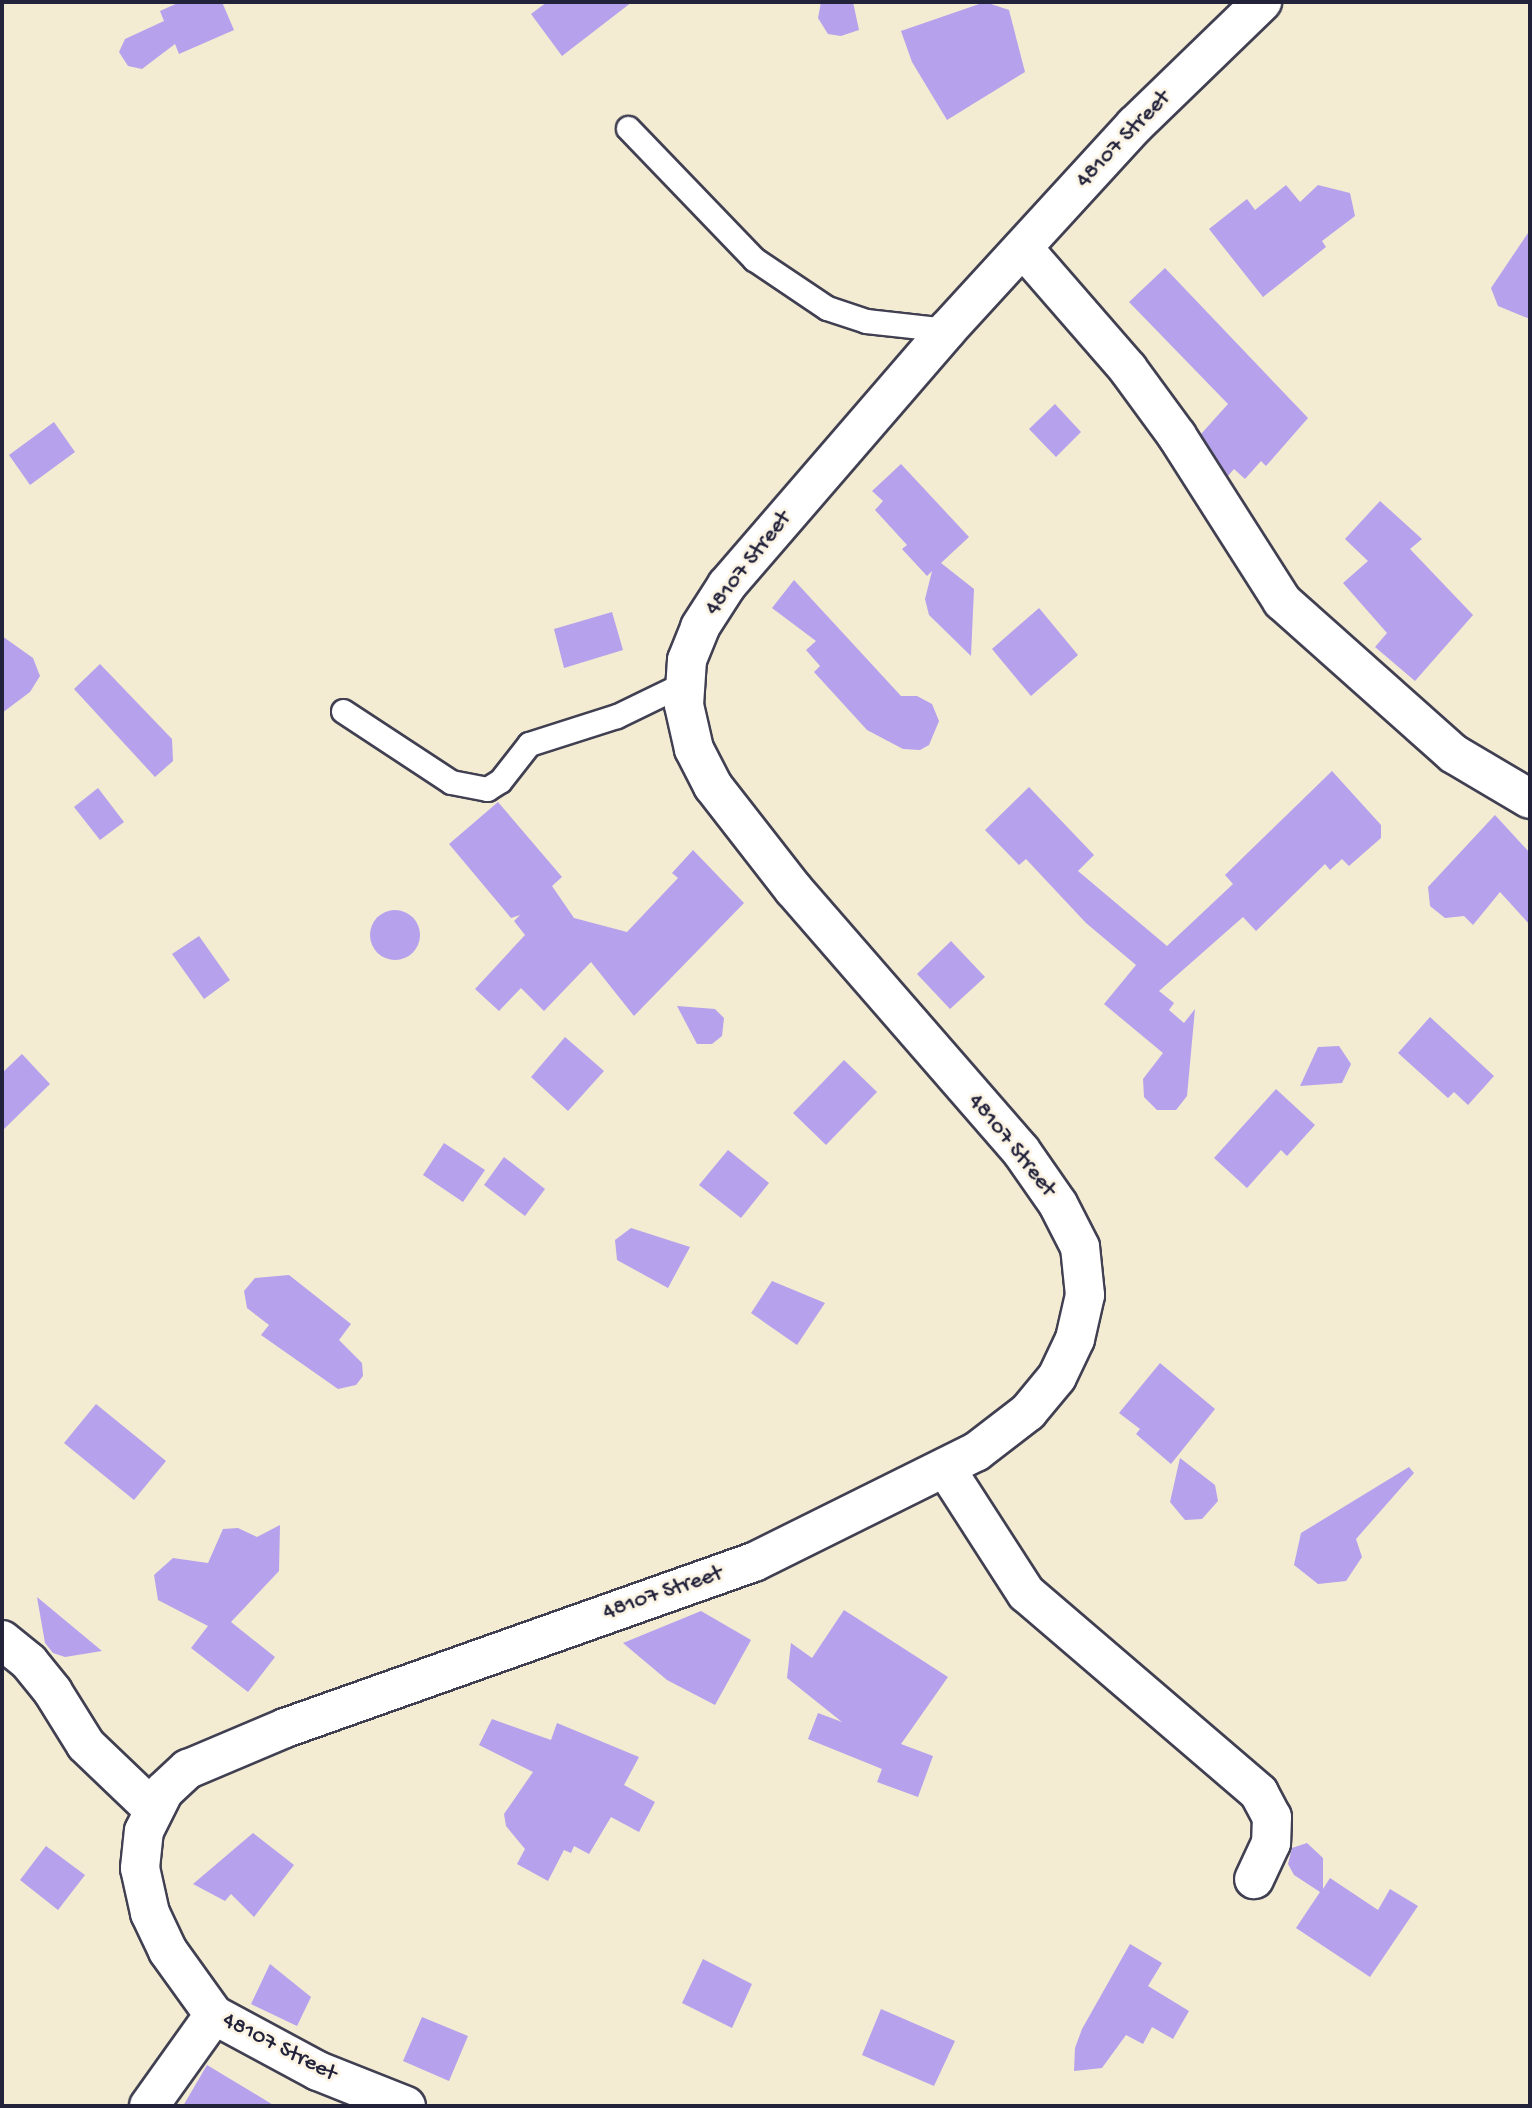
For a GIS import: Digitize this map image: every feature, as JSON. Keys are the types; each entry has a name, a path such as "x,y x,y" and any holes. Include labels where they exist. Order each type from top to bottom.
{"street":[{"name":"48107 Street","path":"393,2102 255,2040 214,2015 168,1951 150,1913 140,1868 144,1831 164,1791 188,1769 228,1750 754,1562 946,1469 976,1452 1028,1412 1057,1377 1075,1339 1085,1295 1080,1247 1058,1205 1021,1151 794,890 713,786 694,749 684,705 687,660 700,627 727,585 947,330 1135,125 1262,2"},
{"path":"1023,248 1136,380 1282,601 1454,754 1530,799"},
{"path":"946,1469 1027,1593 1259,1793 1272,1817 1271,1843 1254,1879"},
{"path":"2,1640 45,1682 86,1745 154,1810"},
{"path":"149,2106 214,2015"}],"lane":[{"path":"628,128 754,259 827,308 866,321 947,330"},
{"path":"343,711 451,782 487,789 500,781 529,744 628,712 685,682"}],"building":[{"path":"180,2 222,2 234,30 179,54 175,44 142,69 128,66 119,52 125,39 164,21 160,11"},
{"path":"547,2 632,2 562,56 531,14"},
{"path":"821,2 853,2 859,30 841,36 828,34 818,18"},
{"path":"985,2 1009,10 1025,72 947,120 912,62 901,31"},
{"path":"1286,185 1300,202 1318,185 1350,193 1355,216 1322,241 1326,247 1263,297 1209,229 1247,199 1255,210"},
{"path":"1530,230 1530,319 1498,306 1491,288"},
{"path":"1165,268 1308,418 1266,466 1261,461 1245,479 1234,469 1228,476 1201,434 1228,404 1129,302"},
{"path":"1055,404 1081,432 1056,457 1029,429"},
{"path":"54,422 75,452 30,485 9,455"},
{"path":"901,464 969,537 941,563 974,589 971,656 929,615 925,599 932,571 927,576 902,549 907,545 875,510 883,501 872,491"},
{"path":"1380,501 1422,539 1410,549 1473,615 1415,681 1375,647 1387,633 1343,583 1368,561 1345,539"},
{"path":"794,580 901,696 917,696 932,704 939,721 929,745 920,750 903,749 867,730 814,672 820,666 806,650 816,641 772,608"},
{"path":"1039,608 1078,655 1031,696 992,649"},
{"path":"612,612 623,650 564,668 554,629"},
{"path":"2,636 33,658 40,676 30,692 2,713"},
{"path":"100,664 172,739 173,761 155,777 74,689"},
{"path":"1332,771 1381,825 1381,838 1349,866 1342,859 1330,870 1325,864 1256,931 1243,917 1159,991 1174,1003 1169,1010 1184,1023 1195,1009 1187,1096 1176,1110 1157,1110 1144,1097 1143,1079 1163,1053 1104,1004 1136,965 1086,923 1026,859 1019,865 985,830 1029,787 1094,855 1078,871 1167,946 1233,884 1225,875"},
{"path":"98,788 124,822 100,840 74,807"},
{"path":"498,802 562,877 552,886 574,918 627,932 678,878 672,873 693,850 744,903 634,1016 591,962 544,1011 521,988 499,1011 475,989 525,935 514,921 520,915 511,918 449,844"},
{"path":"1495,815 1530,853 1530,925 1500,892 1473,925 1464,916 1445,918 1430,906 1428,887"},
{"path":"395,910 413,917 420,935 413,953 395,960 377,953 370,935 377,917"},
{"path":"199,936 230,980 204,999 172,954"},
{"path":"951,941 985,977 950,1009 917,974"},
{"path":"677,1006 715,1009 724,1018 722,1036 712,1044 697,1044"},
{"path":"1430,1017 1494,1076 1468,1105 1454,1092 1448,1098 1398,1053"},
{"path":"565,1037 604,1071 568,1111 531,1077"},
{"path":"1339,1046 1351,1064 1342,1083 1300,1086 1318,1047"},
{"path":"22,1054 50,1084 2,1131 2,1073"},
{"path":"844,1060 877,1092 826,1145 793,1113"},
{"path":"1276,1089 1315,1125 1287,1156 1281,1150 1247,1188 1214,1158"},
{"path":"444,1143 485,1170 463,1202 423,1175"},
{"path":"728,1150 769,1183 741,1218 699,1185"},
{"path":"504,1157 545,1189 525,1216 484,1185"},
{"path":"631,1228 690,1247 668,1288 617,1260 615,1240"},
{"path":"289,1275 351,1324 339,1340 362,1363 363,1376 356,1385 338,1389 261,1335 269,1325 247,1308 244,1291 255,1278"},
{"path":"772,1281 825,1303 797,1345 751,1313"},
{"path":"1160,1363 1215,1409 1171,1464 1136,1434 1140,1429 1119,1413"},
{"path":"96,1404 166,1461 134,1500 64,1443"},
{"path":"1180,1458 1215,1485 1218,1501 1202,1519 1185,1520 1170,1502"},
{"path":"1409,1467 1414,1473 1356,1539 1362,1557 1346,1581 1318,1584 1294,1565 1301,1533"},
{"path":"280,1525 279,1571 231,1622 275,1657 248,1692 191,1648 208,1626 158,1600 154,1575 173,1558 208,1563 223,1529 238,1528 257,1537"},
{"path":"37,1597 102,1651 65,1657 53,1653 45,1643"},
{"path":"844,1610 948,1677 901,1744 933,1756 918,1797 877,1782 882,1769 808,1739 818,1713 842,1722 787,1678 791,1643 812,1658"},
{"path":"701,1611 751,1640 715,1705 667,1680 623,1643"},
{"path":"492,1719 551,1740 557,1723 639,1757 624,1785 655,1802 639,1832 611,1817 589,1854 574,1846 571,1853 564,1850 548,1881 517,1864 525,1849 506,1826 504,1814 533,1772 479,1745"},
{"path":"253,1833 294,1865 254,1917 231,1894 225,1901 193,1884"},
{"path":"1307,1843 1323,1858 1323,1889 1330,1878 1378,1910 1390,1889 1418,1906 1370,1977 1296,1928 1320,1892 1294,1875 1288,1864 1292,1848"},
{"path":"46,1846 85,1875 58,1910 20,1880"},
{"path":"1130,1944 1162,1963 1148,1986 1189,2011 1173,2039 1152,2027 1143,2044 1126,2035 1102,2068 1074,2071 1075,2048 1082,2029"},
{"path":"703,1959 752,1984 732,2028 682,2003"},
{"path":"270,1964 311,1997 297,2026 251,2004"},
{"path":"881,2009 955,2041 934,2086 862,2055"},
{"path":"422,2017 468,2036 449,2081 403,2061"},
{"path":"207,2065 275,2106 183,2106"}]}
